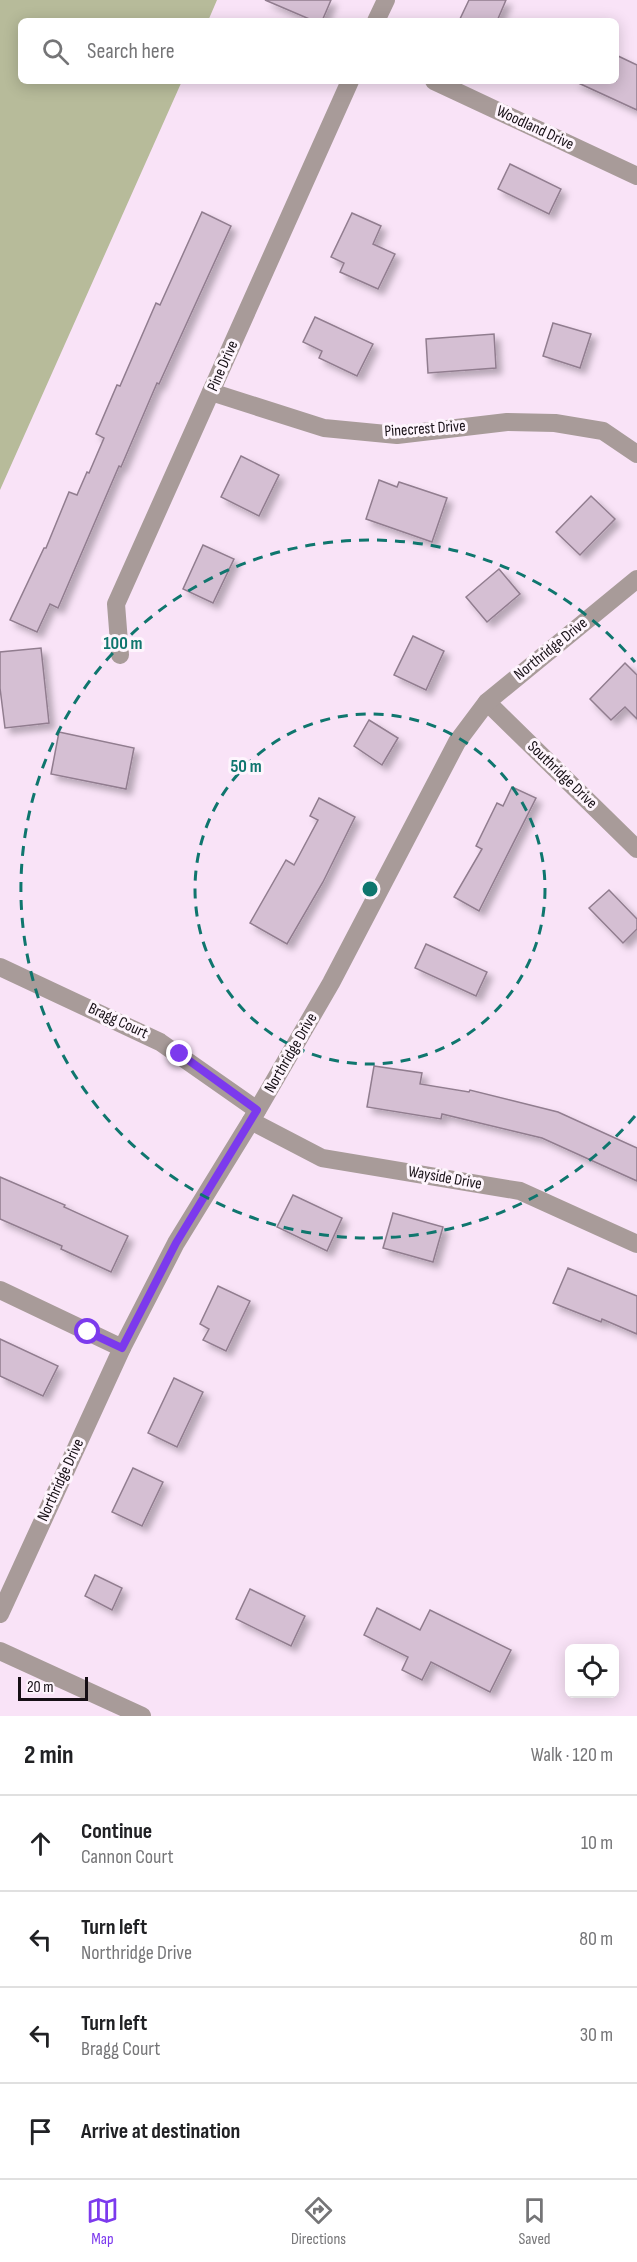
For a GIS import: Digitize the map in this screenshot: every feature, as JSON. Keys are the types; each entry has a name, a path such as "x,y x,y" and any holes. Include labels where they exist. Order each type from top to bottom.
{"street":[{"path":"377,18 386,0"},
{"name":"Pine Drive","path":"120,655 116,604 349,84"},
{"name":"Woodland Drive","path":"440,84 637,176"},
{"name":"Pinecrest Drive","path":"211,392 324,428 397,435 507,422 555,423 603,431 637,454"},
{"name":"Northridge Drive","path":"0,1614 122,1348 176,1243 331,983 457,742 487,702 637,579"},
{"name":"Southridge Drive","path":"487,702 637,849"},
{"name":"Bragg Court","path":"0,967 160,1042 254,1115"},
{"name":"Wayside Drive","path":"254,1115 322,1158 520,1191 637,1244"},
{"path":"0,1290 122,1348"},
{"path":"0,1650 142,1716"}],"green space":[{"path":"0,0 217,0 209,18 18,18 18,84 181,84 0,490"}],"building":[{"path":"265,0 331,0 323,18 307,18"},
{"path":"469,0 506,0 498,18 460,18"},
{"path":"619,56 637,65 637,110 581,84 619,84"},
{"path":"510,164 561,189 549,214 498,189"},
{"path":"202,212 231,226 159,384 157,383 121,467 119,466 58,608 50,604 37,632 10,620 46,548 69,492 77,495 87,472 89,473 104,438 96,434 117,385 120,386 156,303 160,305"},
{"path":"352,213 381,226 373,244 395,254 378,289 340,272 344,263 331,257"},
{"path":"315,317 373,344 357,376 319,358 322,351 303,342"},
{"path":"553,323 591,334 580,368 543,356"},
{"path":"494,334 496,368 428,373 426,339"},
{"path":"241,456 279,475 259,516 221,497"},
{"path":"379,480 397,487 399,482 447,498 432,542 366,519"},
{"path":"591,496 615,519 580,555 556,532"},
{"path":"203,545 234,559 213,603 183,589"},
{"path":"499,569 520,594 487,622 466,597"},
{"path":"413,636 444,651 426,690 394,675"},
{"path":"41,648 49,723 5,728 0,688 0,652"},
{"path":"625,663 637,675 637,719 625,707 611,720 590,699"},
{"path":"369,720 398,738 382,765 354,746"},
{"path":"59,732 134,748 126,789 51,774"},
{"path":"512,787 536,798 479,911 454,897 482,849 476,846 497,803 503,806"},
{"path":"319,798 355,817 323,882 287,944 250,923 286,860 294,865 318,820 310,816"},
{"path":"609,890 637,919 637,929 623,943 589,908"},
{"path":"426,944 487,972 476,996 415,968"},
{"path":"374,1066 422,1073 420,1084 469,1092 470,1090 558,1112 637,1148 637,1181 542,1138 442,1114 441,1119 367,1107"},
{"path":"0,1177 128,1236 111,1272 61,1249 62,1246 0,1219"},
{"path":"293,1195 342,1218 327,1251 277,1227"},
{"path":"393,1213 443,1227 433,1262 383,1248"},
{"path":"568,1268 637,1296 637,1334 602,1319 601,1322 553,1303"},
{"path":"218,1286 250,1301 226,1351 203,1340 209,1329 200,1324"},
{"path":"0,1339 58,1366 43,1396 0,1376"},
{"path":"174,1378 203,1392 177,1447 148,1433"},
{"path":"133,1468 163,1482 142,1526 112,1512"},
{"path":"95,1575 122,1588 112,1610 85,1596"},
{"path":"250,1589 305,1616 291,1646 236,1619"},
{"path":"377,1608 420,1630 430,1610 511,1650 490,1692 431,1662 422,1680 402,1670 408,1657 364,1635"}],"route":[{"path":"88,1332 122,1348 176,1243 257,1110 180,1054"}]}
